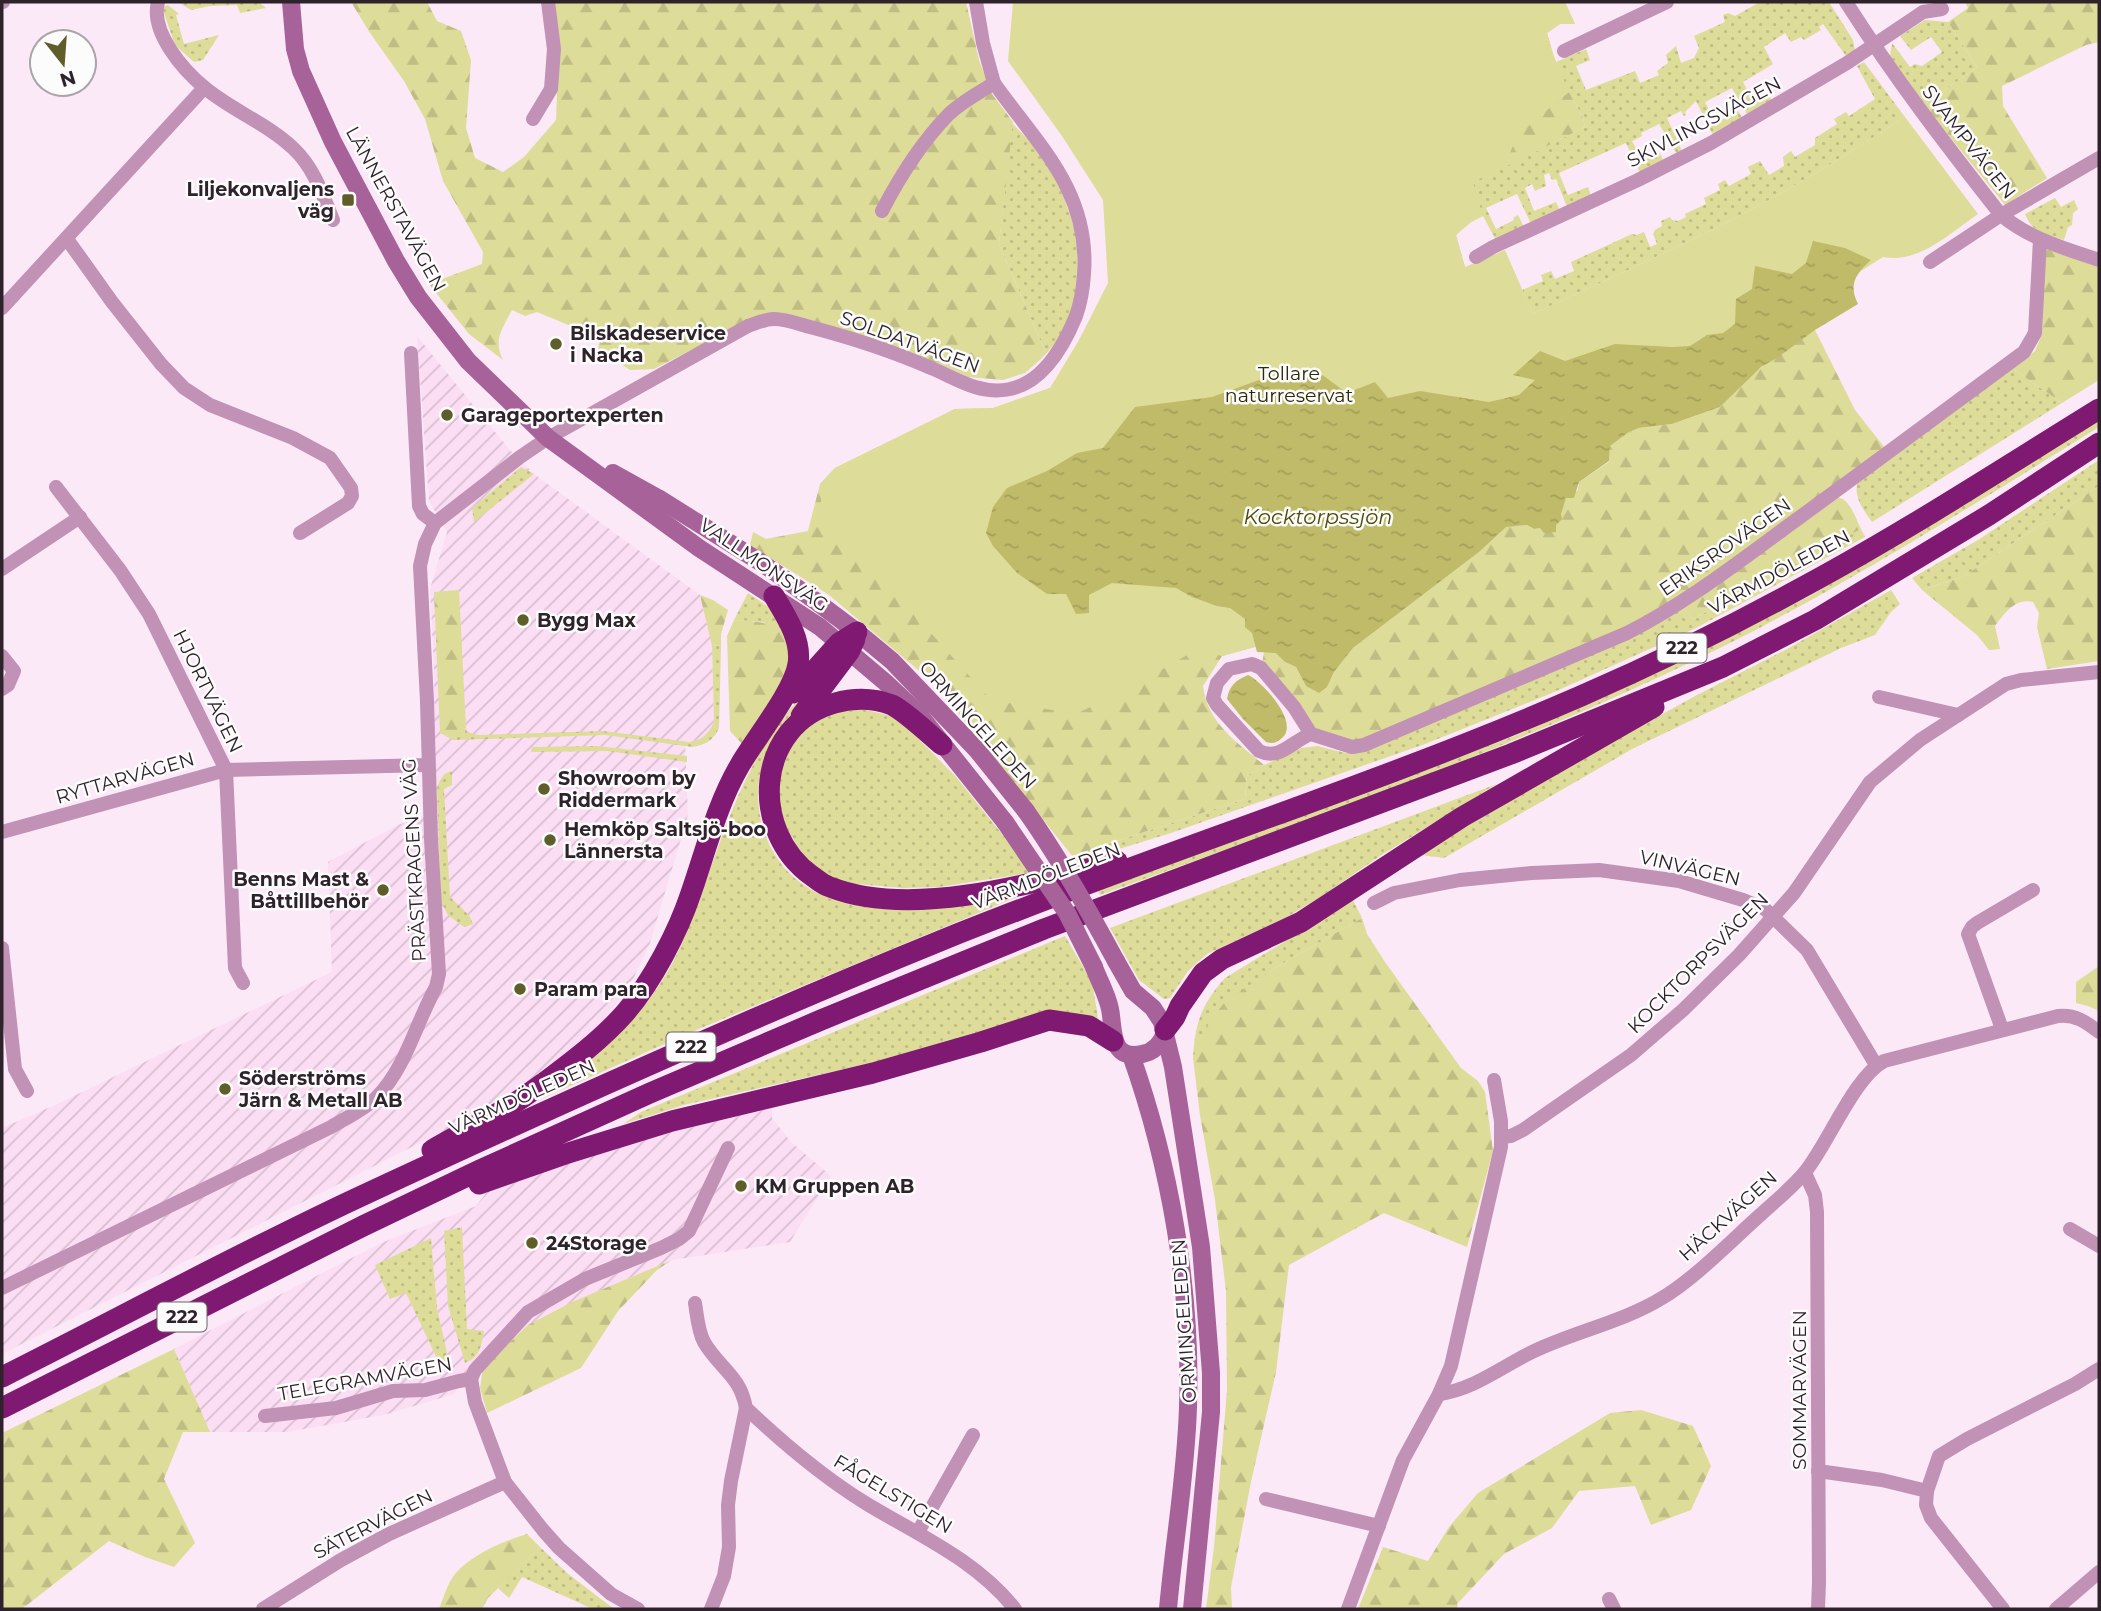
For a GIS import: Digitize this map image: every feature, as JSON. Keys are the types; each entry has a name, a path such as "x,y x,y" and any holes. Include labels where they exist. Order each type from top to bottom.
{"highway":[{"name":"VÄRMDÖLEDEN","path":"2,1377 350,1202 704,1041 930,945 1472,740 1654,662 1791,594 2099,409"},
{"name":"222","path":"2,1408 363,1226 650,1093 1044,929 1511,754 1723,667 1815,620 1989,515 2099,443"},
{"path":"350,1202 461,1132 513,1105 597,1041 625,1013 643,989 672,940 715,821 738,767 786,694 798,667 799,652 787,617 774,596"},
{"path":"848,642 789,731 776,755 769,777 771,816 785,849 801,868 827,887 879,898 947,897 1019,886 1237,828"},
{"path":"763,727 848,642"},
{"path":"1165,1031 1203,973 1222,959 1300,922 1462,817 1723,667"},
{"path":"789,731 824,706 849,699 873,700 894,706 942,745"},
{"path":"363,1226 565,1154 672,1121 873,1073 1049,1020 1089,1026 1114,1041"}],"main road":[{"name":"LÄNNERSTAVÄGEN","path":"291,2 295,49 301,71 339,153 396,261 418,297 468,361 548,438"},
{"name":"VALLMONSVÄG","path":"548,438 699,548 848,642 918,713 942,745"},
{"path":"548,438 658,498 762,563 817,601 848,642"},
{"name":"ORMINGELEDEN","path":"848,642 892,661 977,750 1026,811 1055,853 1133,991 1159,1015 1165,1031 1201,1247 1211,1373 1207,1466 1192,1609"},
{"name":"ORMINGELEDEN","path":"942,745 1005,822 1067,913 1094,967 1111,1010 1114,1041"},
{"path":"1114,1041 1121,1051 1131,1055 1143,1054 1153,1050 1162,1041 1165,1031"},
{"name":"ORMINGELEDEN","path":"1131,1055 1151,1115 1176,1233 1188,1365 1188,1408 1181,1494 1168,1609"}],"street":[{"path":"158,2 156,9 166,43 175,57 204,88 279,136 296,150 314,175 334,220"},
{"path":"533,119 551,89 554,49 548,2"},
{"name":"SOLDATVÄGEN","path":"548,438 763,320 776,319 842,335 895,353 977,388 995,390 1016,386 1030,381 1047,369 1080,307 1085,263 1083,237 1078,213 1063,177 1051,157 994,83 976,2"},
{"path":"1564,51 1667,2"},
{"name":"SVAMPVÄGEN","path":"1846,2 1916,107 2001,215 2015,227 2040,240 2099,260"},
{"name":"SKIVLINGSVÄGEN","path":"1476,257 1711,143 1784,102 1923,12 1942,9"},
{"path":"882,211 915,155 950,113 994,83"},
{"path":"2,307 204,88"},
{"path":"1930,262 2001,215 2099,158"},
{"path":"66,239 161,364 184,388 210,405 330,457 348,480 352,496 348,503 300,533"},
{"name":"ERIKSROVÄGEN","path":"1311,734 1352,747 1364,745 1627,633 1682,603 2024,352 2035,333 2040,240"},
{"path":"411,353 419,506 423,514 435,523 548,438"},
{"name":"HJORTVÄGEN","path":"56,487 120,570 149,614 226,770 235,968 243,983"},
{"path":"2,569 80,517"},
{"name":"PRÄSTKRAGENS VÄG","path":"2,1288 331,1127 362,1109 396,1072 436,987 439,974 420,566 425,544 435,523"},
{"path":"2,656 13,671 8,685 2,689"},
{"path":"1252,664 1261,668 1294,707 1311,734 1298,739 1281,752 1265,754 1259,751 1217,705 1213,698 1217,683 1228,669 1252,664"},
{"name":"KOCKTORPSVÄGEN","path":"1501,1137 1523,1130 1631,1055 1683,1010 1774,916 1809,873 1870,782 1920,740 2006,684 2099,672"},
{"path":"1879,697 1958,715"},
{"name":"RYTTARVÄGEN","path":"2,832 226,770 428,765"},
{"name":"VINVÄGEN","path":"1374,902 1394,893 1460,880 1599,870 1679,881 1759,905 1774,916 1807,950 1876,1065"},
{"path":"2003,1029 1968,934 1972,927 2034,890"},
{"path":"2,948 15,1069 27,1091"},
{"path":"1876,1065 2003,1029 2067,1015 2083,1020 2099,1032"},
{"name":"HÄCKVÄGEN","path":"1439,1394 1457,1392 1568,1336 1627,1316 1662,1298 1734,1238 1804,1173 1876,1065"},
{"path":"1348,1609 1403,1460 1439,1394 1456,1346 1501,1147 1498,1097 1494,1080"},
{"name":"TELEGRAMVÄGEN","path":"638,1609 611,1594 559,1548 505,1482 475,1402 471,1380 475,1370 528,1312 585,1279 661,1248 689,1231 728,1148"},
{"name":"SOMMARVÄGEN","path":"1804,1173 1815,1195 1817,1212 1818,1609"},
{"path":"2070,1229 2099,1246"},
{"name":"FÅGELSTIGEN","path":"695,1303 704,1341 738,1384 746,1408 823,1475 869,1505 950,1551 977,1571 1015,1609"},
{"path":"2003,1609 1931,1518 1926,1505 1927,1491 1936,1461 1946,1451 2099,1369"},
{"name":"TELEGRAMVÄGEN","path":"265,1416 336,1408 393,1391 425,1390 471,1380"},
{"path":"711,1609 724,1576 729,1547 728,1504 746,1408"},
{"path":"918,1532 973,1435"},
{"path":"1818,1471 1881,1480 1927,1491"},
{"name":"SÄTERVÄGEN","path":"263,1609 281,1604 341,1560 390,1534 505,1482"},
{"path":"1266,1499 1379,1526"},
{"path":"2056,1609 2099,1572"}],"shaded area":[{"path":"417,336 509,449 534,474 700,595 712,646 714,722 709,733 700,740 685,742 688,815 650,943 629,988 602,1022 544,1072 493,1106 2,1354 2,1128 332,972 328,862 398,825 435,811 434,670 430,589 447,532 429,501"},
{"path":"772,1105 772,1118 791,1142 831,1176 790,1242 672,1260 572,1302 470,1374 454,1394 384,1415 287,1432 210,1432 174,1349 381,1243 476,1206 486,1193 529,1175 626,1143"}],"green space":[{"path":"178,2 259,2 266,8 240,13 237,5 191,10"},
{"path":"351,2 427,2 437,21 461,31 471,60 466,128 475,158 503,172 524,157 556,120 559,41 553,2 966,2 979,60 992,94 1013,122 999,244 1044,349 1041,359 1025,373 1003,380 968,377 942,365 807,319 777,313 721,335 654,369 630,370 598,349 600,338 537,312 525,316 512,310 499,340 503,360 469,334 429,284 482,264 483,252 443,181 425,119 404,81"},
{"name":"Tollare naturreservat","path":"1013,2 1565,2 1575,24 1560,24 1547,33 1569,92 1531,123 1514,142 1505,167 1473,182 1483,216 1456,235 1465,267 1505,250 1533,314 1748,211 1905,117 1978,214 1945,238 1921,251 1909,256 1883,257 1502,498 1255,647 1222,656 1196,650 1124,691 1076,714 991,700 920,621 902,590 869,556 823,529 820,484 835,468 955,409 993,408 1050,388 1079,340 1108,283 1103,200 1062,136 1008,61"},
{"path":"1565,2 1575,24 1560,24 1547,33 1553,54 1449,108 1255,647 1222,656 1203,686 1217,721 1264,765 1247,776 1245,799 1086,851 1077,862 936,685 829,595 750,545 753,532 766,539 808,531 820,484 835,468 955,409 993,408 1050,388"},
{"path":"1760,2 1829,2 1853,40 1855,50 1846,56 1823,24 1819,27 1821,30 1804,40 1801,37 1791,42 1785,33 1764,47 1773,64 1743,82 1754,103 1769,95 1773,102 1748,116 1732,88 1705,102 1716,123 1738,111 1743,119 1713,135 1696,101 1685,112 1686,115 1681,111 1667,118 1682,151 1677,154 1659,124 1632,141 1642,161 1660,153 1664,162 1640,173 1626,143 1559,173 1568,195 1588,187 1591,196 1567,207 1556,179 1552,180 1549,173 1544,175 1546,186 1535,191 1532,184 1525,188 1534,211 1556,202 1560,211 1531,224 1517,194 1486,208 1496,229 1518,215 1524,227 1496,240 1483,216 1471,222 1456,235 1465,267 1201,339 1553,54 1556,62 1586,49 1590,60 1576,66 1586,90 1635,71 1640,83 1659,75 1657,71 1668,63 1666,55 1676,46 1681,63 1694,58 1699,48 1694,36 1725,22 1723,15 1728,13 1735,16","holes":["1569,92 1585,127 1506,166"]},
{"path":"1965,2 2099,2 2099,42 2086,45 2002,86 2003,106 2047,178 2005,205 1924,105 1977,67 1948,22 1968,8"},
{"path":"168,5 179,14 176,15 184,44 219,35 203,60 194,62 175,45 162,7"},
{"path":"1925,20 1948,22 1977,67 1924,105 1890,56 1892,43 1910,67 1915,64 1922,66 1942,52 1931,37 1911,50 1900,36"},
{"path":"1864,62 1905,117 1748,211 1533,314 1522,290 1543,281 1541,275 1551,271 1555,279 1574,271 1571,262 1632,234 1644,232 1650,247 1657,244 1653,234 1662,226 1661,221 1670,217 1678,221 1686,217 1685,214 1706,204 1704,198 1720,190 1718,184 1725,180 1729,186 1751,174 1748,167 1760,161 1769,175 1784,166 1783,157 1791,151 1795,157 1815,145 1815,138 1837,124 1834,119 1846,112 1849,116 1875,99 1857,66"},
{"path":"1569,92 1585,127 1505,167 1514,142 1531,123"},
{"path":"1012,123 1037,149 1055,174 1078,237 1076,306 1055,344 1041,359 1044,349 999,244"},
{"path":"2055,198 2061,207 2074,200 2078,209 2073,213 2072,225 2068,227 2064,240 2036,230 2025,214"},
{"path":"2044,248 2099,267 2099,380 2062,403 2012,368 2035,351 2042,334"},
{"path":"1815,330 1855,410 1885,448 1683,595 1625,628 1361,740 1346,740 1317,730 1262,664 1264,652 1276,652 1285,662 1296,667 1306,686 1327,687 1334,672 1353,648 1479,552 1506,526 1527,525 1534,529 1556,525 1566,498 1578,490 1579,482 1609,462 1610,446 1629,432 1639,428 1672,424 1720,407 1756,371"},
{"path":"2012,368 2062,403 1872,522 1858,497 1858,480"},
{"path":"2099,421 2099,427 1873,565 1734,641 1657,678 1579,713 1421,777 1100,895 1098,891 1512,737 1624,688 1808,597"},
{"path":"2099,460 2099,486 1964,576 1922,590 1912,578 1978,540"},
{"path":"521,467 534,474 474,522 472,508"},
{"path":"2099,486 2099,661 2047,669 2037,627 2039,613 2033,602 2027,601 2016,604 1995,626 2000,649 1989,650 1977,635 1922,590 1964,576"},
{"path":"1836,497 1848,504 1861,529 1693,619 1682,607"},
{"path":"1861,529 1865,537 1696,628 1552,693 1425,744 1171,833 1077,862 1086,851 1245,799 1247,776 1301,748 1317,746 1346,753 1383,742 1682,607 1693,619"},
{"path":"459,590 466,727 464,734 454,738 440,733 434,592"},
{"path":"1891,590 1900,604 1875,635 1841,648 1634,748 1444,858 1421,855 1521,792"},
{"path":"748,593 776,612 789,639 763,622 734,620"},
{"path":"700,595 728,610 721,634 721,645 712,646"},
{"path":"734,620 764,623 784,632 792,646 794,661 744,746 730,731 727,636"},
{"path":"721,645 719,728 708,742 701,745 692,747 605,735 453,740 440,733 454,738 464,734 466,729 478,735 603,731 689,742 698,740 710,730 714,722 712,646"},
{"path":"832,659 836,661 777,734 764,760 758,795 760,813 764,831 780,863 792,876 821,895 867,907 1029,892 694,1031 541,1099 609,1044 653,994 682,942 739,794 753,765 779,723"},
{"path":"859,708 891,716 908,728 956,777 1030,873 939,887 903,888 844,883 806,861 780,817 778,781 791,745 807,727 840,709"},
{"path":"597,746 687,756 687,762 607,751 531,752 532,747"},
{"path":"452,771 452,785 444,789 450,897 469,915 473,924 464,927 448,915 441,902 437,790 442,778"},
{"path":"1497,784 1285,918 1207,954 1188,971 1170,998 1164,999 1139,980 1110,928"},
{"path":"1353,900 1362,918 1273,969 1193,1058 1195,1035 1201,1015 1210,997 1225,978"},
{"path":"1362,918 1367,934 1385,962 1461,1068 1478,1081 1485,1092 1493,1151 1467,1247 1384,1213 1289,1265 1276,1372 1231,1587 1232,1609 1206,1609 1227,1390 1226,1291 1193,1058 1209,1022 1225,1002 1273,969"},
{"path":"1065,936 1092,982 1099,1023 1093,1020 910,1054 684,1105 623,1124 641,1112"},
{"path":"2099,966 2099,1011 2076,1003 2076,982"},
{"path":"462,1227 467,1329 484,1331 477,1354 465,1363 448,1306 444,1231"},
{"path":"431,1238 437,1308 450,1366 441,1367 406,1293 390,1299 375,1265"},
{"path":"672,1260 657,1270 618,1311 581,1368 487,1413 480,1388 483,1367 528,1325 572,1302"},
{"path":"174,1349 210,1432 183,1432 164,1479 195,1543 174,1567 109,1541 22,1609 2,1609 2,1433"},
{"path":"1641,1410 1693,1426 1711,1466 1691,1510 1651,1525 1635,1486 1579,1491 1552,1528 1504,1554 1457,1604 1458,1609 1358,1609 1383,1547 1428,1561 1449,1527 1478,1493 1610,1413"},
{"path":"527,1534 540,1547 488,1598 482,1609 439,1609 450,1582 462,1567 488,1550"},
{"path":"540,1547 567,1573 614,1609 593,1609 522,1577 509,1598 498,1588"}],"water":[{"name":"Kocktorpssjön","path":"1813,241 1845,248 1871,260 1855,280 1854,291 1858,304 1761,367 1720,407 1672,424 1639,428 1629,432 1610,446 1609,461 1579,482 1574,498 1566,498 1556,532 1544,533 1540,528 1534,529 1527,525 1506,527 1479,552 1353,648 1334,672 1327,687 1319,693 1306,686 1296,667 1285,662 1276,653 1257,652 1252,633 1245,627 1245,619 1230,608 1192,597 1176,588 1112,583 1089,595 1089,613 1076,614 1066,594 1047,594 1017,573 993,546 986,533 993,507 1007,488 1047,471 1077,453 1103,448 1135,407 1212,397 1259,380 1321,374 1347,393 1375,382 1388,398 1420,391 1489,402 1519,395 1535,380 1513,375 1540,351 1565,361 1615,344 1690,346 1707,335 1723,333 1735,324 1736,299 1752,289 1755,266 1792,274 1806,263"},
{"path":"1248,675 1270,694 1283,713 1286,731 1276,742 1266,742 1227,699 1234,684"}],"place":[{"name":"Liljekonvaljens väg","path":"348,200"},
{"name":"Bilskadeservice i Nacka","path":"556,344"},
{"name":"Garageportexperten","path":"447,415"},
{"name":"Bygg Max","path":"523,620"},
{"name":"Showroom by Riddermark","path":"544,789"},
{"name":"Hemköp Saltsjö-boo Lännersta","path":"550,840"},
{"name":"Benns Mast & Båttillbehör","path":"383,890"},
{"name":"Param para","path":"520,989"},
{"name":"Söderströms Järn & Metall AB","path":"225,1089"},
{"name":"KM Gruppen AB","path":"741,1186"},
{"name":"24Storage","path":"532,1243"}]}
